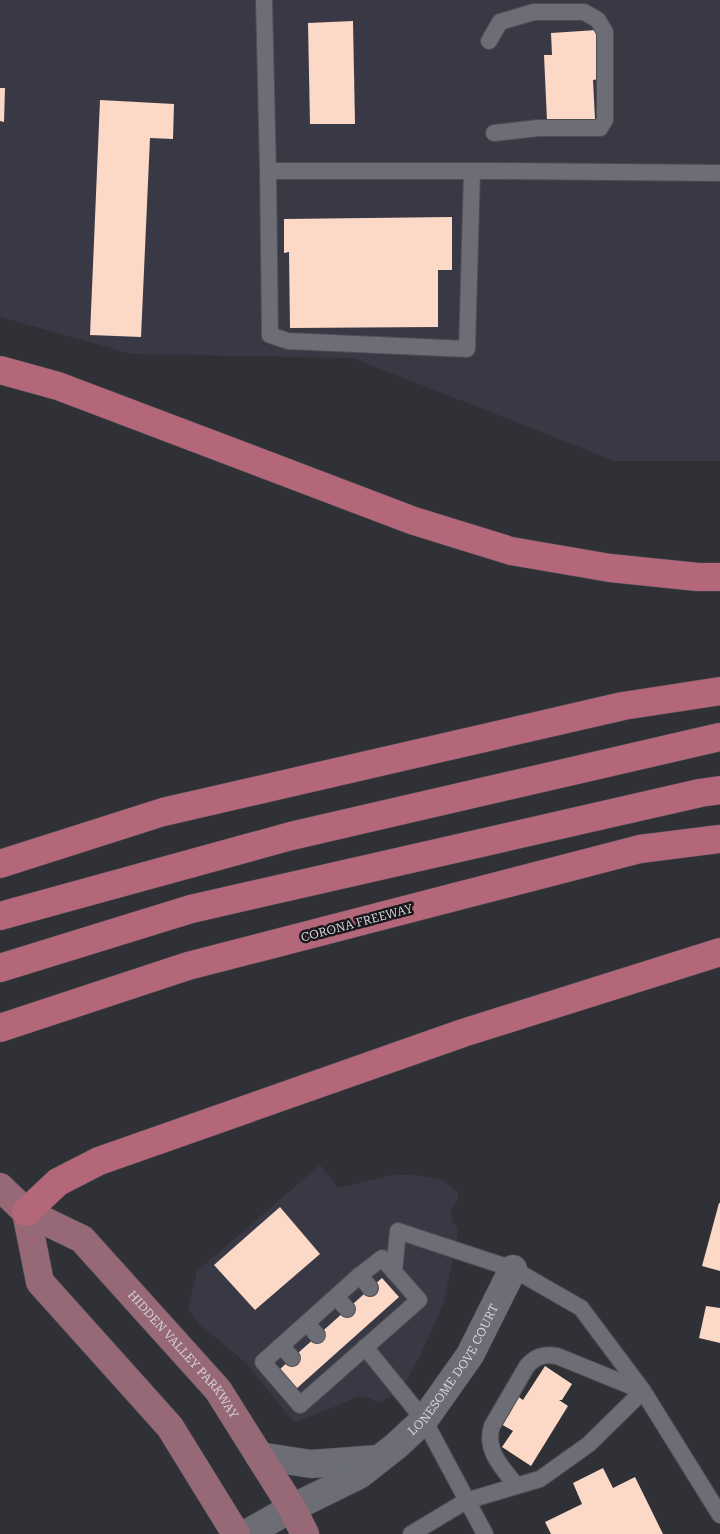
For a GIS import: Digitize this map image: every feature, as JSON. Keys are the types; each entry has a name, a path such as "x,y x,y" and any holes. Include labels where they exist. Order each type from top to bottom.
{"highway":[{"path":"0,370 58,386 414,521 511,551 610,568 698,577 720,577"},
{"path":"0,864 163,812 623,706 720,691"},
{"path":"0,916 291,836 720,738"},
{"path":"0,968 191,909 720,790"},
{"name":"CORONA FREEWAY","path":"0,1028 188,966 640,849 720,839"},
{"path":"0,987 48,952"},
{"path":"26,1212 58,1182 99,1161 463,1033 720,952"}],"main road":[{"name":"HIDDEN VALLEY PARKWAY","path":"0,1187 26,1212 82,1239 218,1390 292,1508 305,1534"},
{"path":"26,1212 40,1282 170,1427 236,1534"}],"street":[{"name":"LONESOME DOVE COURT","path":"246,1534 359,1474 396,1446 424,1420 470,1354 513,1269"},
{"path":"259,1456 311,1464 379,1459"}],"lane":[{"path":"264,0 270,335 288,341 467,349 472,171"},
{"path":"490,41 500,22 534,12 584,12 598,20 606,32 605,120 600,128 538,128 494,133"},
{"path":"268,171 720,173"},
{"path":"394,1272 398,1231 513,1269 582,1308 643,1391 720,1515"},
{"path":"382,1258 394,1272 419,1300 391,1315 367,1339 340,1359 314,1382 300,1404 263,1362 287,1352 365,1282 382,1258"},
{"path":"367,1339 424,1420 485,1534"},
{"path":"517,1486 503,1469 491,1449 489,1435 492,1426 527,1366 534,1359 546,1355 557,1356 643,1391"},
{"path":"410,1534 466,1501 540,1479 589,1444 643,1391"}],"shaded area":[{"path":"0,0 720,0 720,461 615,461 353,358 132,354 0,317"},
{"path":"320,1165 338,1188 393,1175 415,1175 443,1180 458,1192 458,1200 452,1208 451,1214 452,1222 458,1228 444,1302 420,1356 401,1391 379,1403 369,1398 358,1396 294,1422 245,1362 199,1324 188,1309 197,1271"}],"building":[{"path":"353,21 355,124 310,124 308,23"},
{"path":"597,30 599,79 593,80 595,119 547,121 544,55 552,55 551,33"},
{"path":"0,88 5,88 4,122 0,121"},
{"path":"100,100 174,104 173,139 150,138 141,337 90,335"},
{"path":"452,217 452,270 438,270 438,327 290,328 289,252 284,253 284,219"},
{"path":"720,1203 720,1271 702,1266"},
{"path":"280,1207 320,1254 255,1310 214,1265"},
{"path":"382,1278 399,1297 296,1389 279,1370"},
{"path":"706,1306 720,1308 720,1343 699,1338"},
{"path":"545,1366 572,1384 562,1400 559,1400 568,1406 531,1466 502,1447 513,1431 501,1424 516,1395 523,1400"},
{"path":"603,1468 613,1488 635,1477 663,1534 551,1534 545,1522 582,1504 573,1483"}]}
